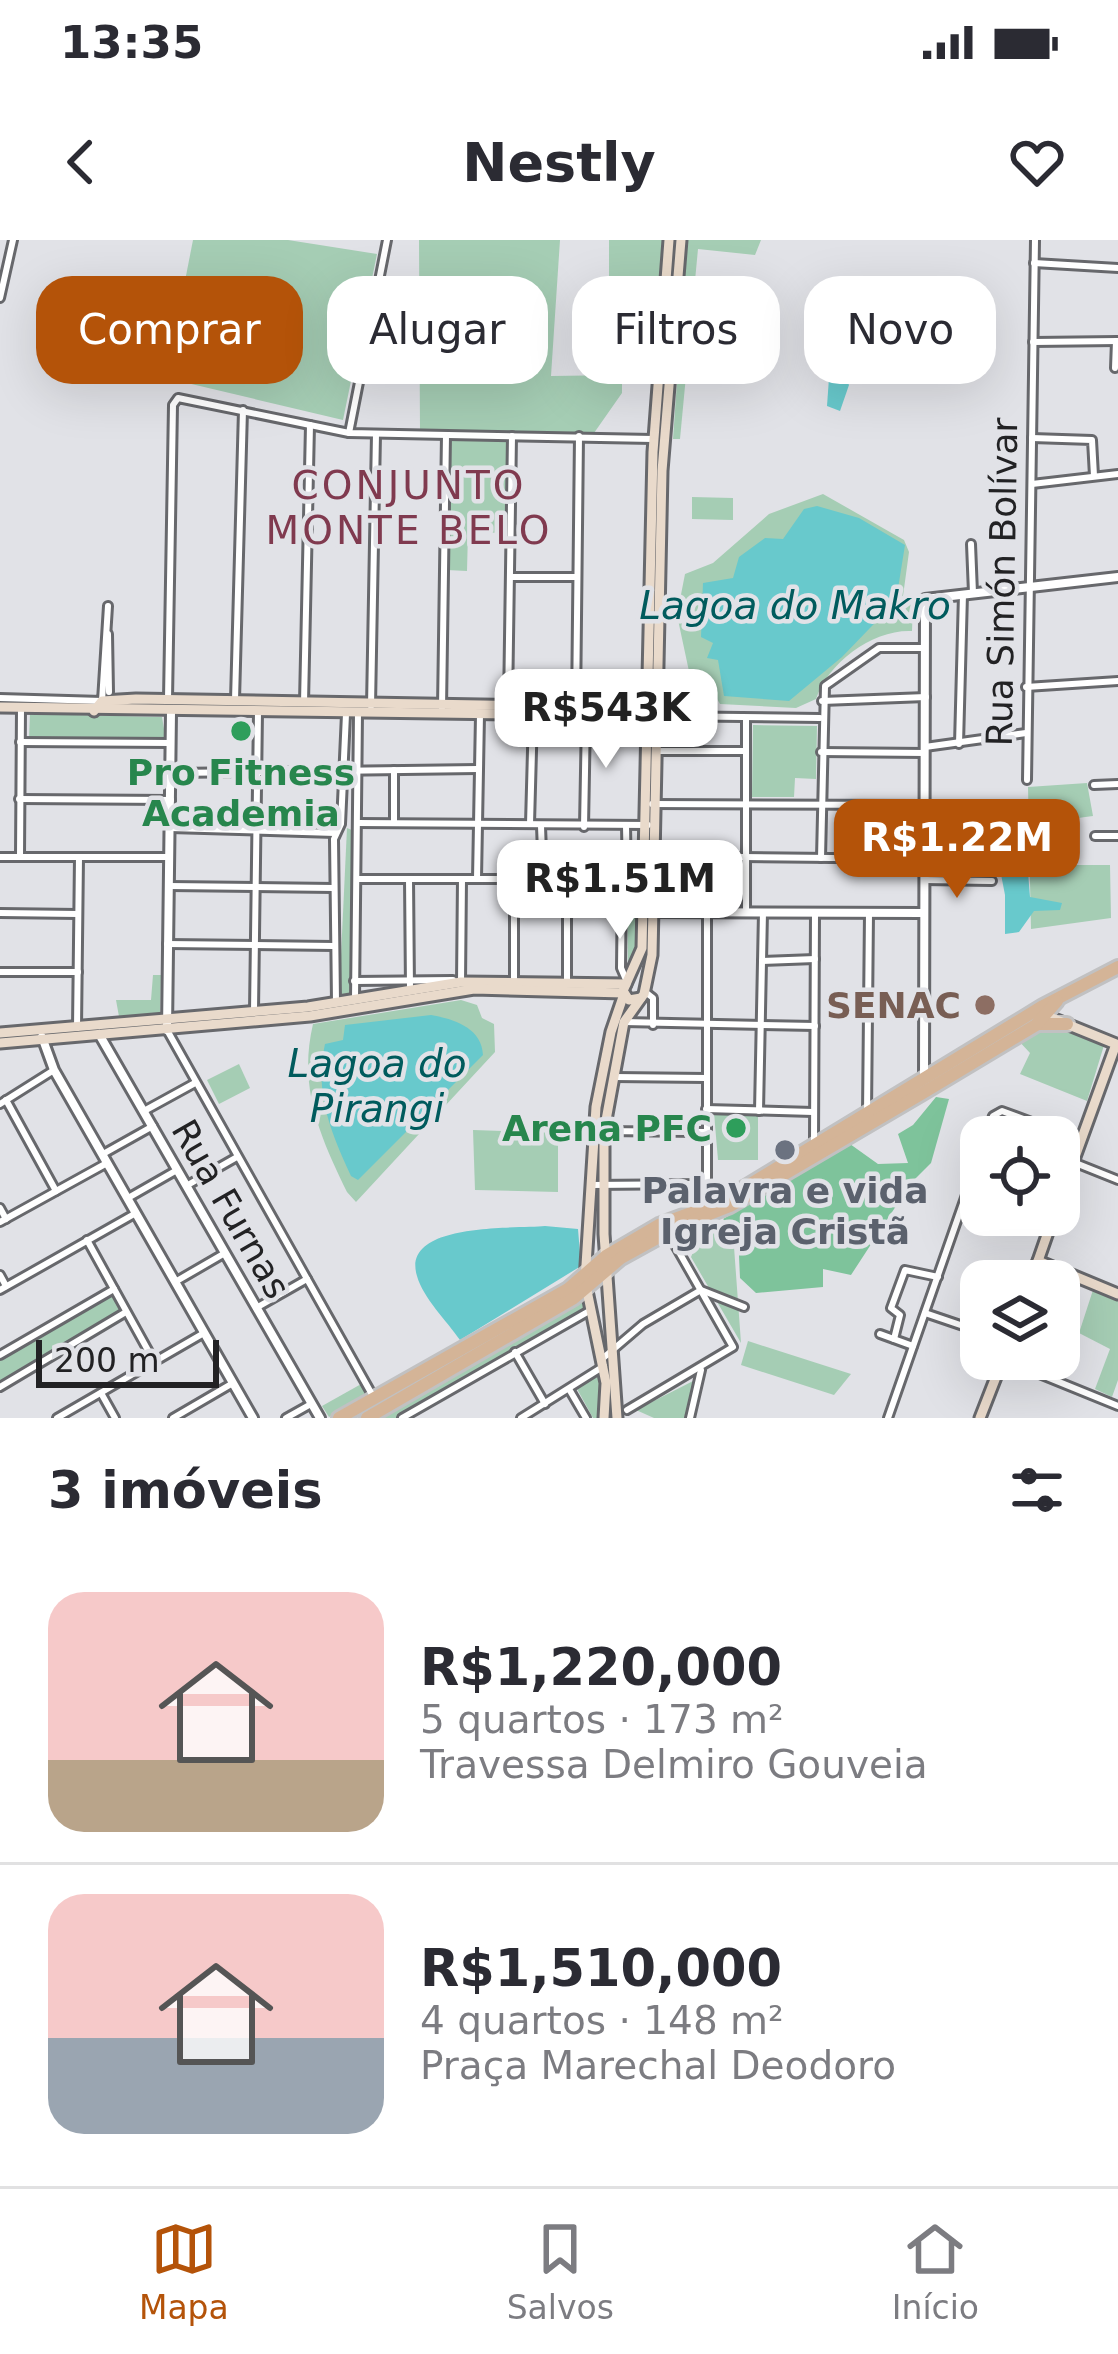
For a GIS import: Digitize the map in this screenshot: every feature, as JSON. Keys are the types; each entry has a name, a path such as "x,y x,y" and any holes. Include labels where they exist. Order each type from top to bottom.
{"main road":[{"path":"621,1412 598,1131 624,1022 643,992 651,966 644,879 658,453 653,439 669,240"},
{"path":"677,276 680,240"},
{"path":"666,267 674,276"},
{"path":"649,804 656,751 648,714 656,674 647,611 666,384"},
{"path":"0,707 125,699 169,706"},
{"path":"103,703 442,710 508,706 648,714"},
{"path":"234,707 346,714 371,709"},
{"path":"442,710 579,712"},
{"path":"604,1418 602,1358 586,1290 590,1185 610,1032 641,952 648,912 654,856 649,825"},
{"path":"340,1418 576,1284 588,1269 797,1165 1118,967"},
{"path":"355,1004 410,986 461,981 540,985 567,980 626,987"},
{"path":"0,1034 98,1032 474,989 626,987 638,981 643,992"},
{"path":"626,987 633,1001 643,992"},
{"path":"1052,1006 1067,1024"},
{"path":"166,1025 254,1011 337,1007"},
{"path":"1035,1018 1067,1024 1117,1044 1081,1140"},
{"path":"0,1043 77,1029 98,1032"},
{"path":"367,1418 586,1290 607,1263 659,1225 707,1208 928,1081"},
{"path":"797,1165 810,1147"},
{"path":"1080,1278 1118,1294"},
{"path":"980,1418 995,1380"}],"street":[{"path":"0,298 13,240"},
{"path":"349,433 387,240"},
{"name":"Rua Simón Bolívar","path":"1027,780 1035,240"},
{"path":"1034,263 1118,268"},
{"path":"1033,342 1117,341 1115,368"},
{"path":"375,1400 166,1025 173,405 181,397 349,433 653,439"},
{"path":"234,707 243,410"},
{"path":"303,708 310,425"},
{"path":"371,709 376,434"},
{"path":"442,710 446,435"},
{"path":"508,706 512,436"},
{"path":"579,436 577,577 584,827"},
{"path":"1032,439 1092,440 1094,476"},
{"path":"1031,484 1118,474"},
{"path":"959,744 971,544"},
{"path":"511,577 577,577"},
{"path":"928,1081 922,1059 925,601 938,595 1118,577"},
{"path":"0,698 103,703 108,606"},
{"path":"821,858 820,718 831,678 871,652 892,645 926,648"},
{"path":"1026,687 1118,682"},
{"path":"822,701 926,697"},
{"path":"20,857 21,709"},
{"path":"254,1011 258,712"},
{"path":"355,1004 358,713"},
{"path":"337,1007 334,888 346,714"},
{"path":"477,879 480,714"},
{"path":"530,826 532,714"},
{"path":"648,714 820,718"},
{"path":"746,718 746,913"},
{"path":"821,752 925,750 1026,733"},
{"path":"20,742 171,743"},
{"path":"656,751 745,751"},
{"path":"171,773 478,769"},
{"path":"394,770 394,823"},
{"path":"1094,785 1118,784"},
{"path":"19,799 171,800"},
{"path":"342,802 358,802"},
{"path":"649,804 924,805"},
{"path":"357,823 649,825"},
{"path":"542,826 543,879"},
{"path":"626,826 621,968 626,987"},
{"path":"170,828 337,832"},
{"path":"1095,836 1118,836"},
{"path":"0,856 170,857"},
{"path":"654,856 924,860"},
{"path":"77,1029 79,857"},
{"path":"357,879 644,879"},
{"path":"354,981 410,986 409,879"},
{"path":"461,981 462,879"},
{"path":"514,879 514,981"},
{"path":"567,879 567,980"},
{"path":"924,880 992,881"},
{"path":"170,886 334,888"},
{"path":"648,912 923,913"},
{"path":"707,912 707,1208"},
{"path":"0,913 78,914"},
{"path":"759,1111 763,913"},
{"path":"810,1147 815,913"},
{"path":"867,1113 869,913"},
{"path":"167,944 334,946"},
{"path":"762,961 814,959"},
{"path":"0,971 78,972"},
{"path":"643,992 652,998 653,1025"},
{"path":"624,1022 815,1026"},
{"name":"Rua Furnas","path":"98,1032 320,1418"},
{"path":"42,1036 54,1070 253,1418"},
{"path":"54,1070 3,1102 56,1191"},
{"path":"614,1077 706,1078"},
{"path":"144,1111 195,1083"},
{"path":"706,1109 813,1112"},
{"path":"0,1208 3,1220 153,1126"},
{"path":"598,1131 706,1132"},
{"path":"186,1186 237,1157"},
{"path":"1080,1165 1118,1180"},
{"path":"127,1198 177,1170"},
{"path":"590,1185 707,1184"},
{"path":"0,1275 3,1288 136,1213"},
{"path":"888,1418 960,1213"},
{"path":"621,1412 731,1349 731,1338 671,1238"},
{"path":"87,1240 155,1363"},
{"path":"175,1282 225,1253"},
{"path":"894,1339 900,1316 891,1308 905,1270 938,1276"},
{"path":"256,1308 307,1279"},
{"path":"0,1354 114,1289"},
{"path":"701,1290 744,1307"},
{"path":"520,1418 569,1389 613,1347 701,1290"},
{"path":"401,1418 592,1310"},
{"path":"0,1387 126,1312"},
{"path":"925,1312 960,1324"},
{"path":"57,1418 203,1333"},
{"path":"880,1334 914,1346"},
{"path":"515,1352 545,1404"},
{"path":"690,1418 701,1370"},
{"path":"1054,1380 1118,1406"},
{"path":"173,1418 233,1382"},
{"path":"569,1389 586,1418"},
{"path":"101,1393 115,1418"},
{"path":"286,1418 311,1404"},
{"path":"419,1408 425,1418"},
{"path":"621,1412 641,1418"}],"green space":[{"path":"193,240 288,240 377,254 372,276 327,276 327,384 350,384 343,420 191,384 303,384 303,276 186,276"},
{"path":"419,240 560,240 551,376 572,376 572,384 622,384 622,393 594,433 420,431 420,384 548,384 548,276 419,276"},
{"path":"609,240 665,240 662,276 609,276"},
{"path":"687,240 761,240 755,255 698,249 695,276 684,276"},
{"path":"677,384 685,384 680,439 673,439"},
{"path":"449,439 507,440 506,533 468,532 467,571 447,570"},
{"name":"Lagoa do Makro","path":"823,494 904,540 909,552 903,596 913,602 912,631 883,636 854,650 831,672 816,699 796,708 720,704 712,690 690,676 677,615 685,574 713,563 769,514"},
{"path":"692,497 733,498 733,520 692,519"},
{"path":"30,714 162,717 166,741 29,739"},
{"path":"753,725 817,726 816,779 795,778 794,797 752,797"},
{"path":"1087,783 1093,816 1078,818 1067,865 1110,865 1111,918 1031,929 1028,787"},
{"path":"347,828 354,831 352,992 339,998"},
{"path":"637,881 638,953 628,973 627,887"},
{"path":"153,975 161,975 160,1017 120,1022 116,1000 151,1000"},
{"name":"Lagoa do Pirangi","path":"461,1000 477,1005 482,1018 494,1024 495,1052 356,1202 337,1171 314,1111 308,1069 313,1024"},
{"path":"1038,1027 1069,1029 1105,1042 1087,1101 1020,1074 1030,1053 1017,1039"},
{"path":"239,1064 250,1088 219,1104 207,1080"},
{"path":"936,1097 949,1099 931,1163 911,1183 851,1275 823,1269 823,1287 756,1293 740,1278 738,1233 723,1219 850,1144 878,1164 908,1163 898,1134 913,1125"},
{"name":"Arena PFC","path":"714,1113 758,1114 758,1160 718,1160"},
{"path":"473,1130 558,1133 558,1192 475,1190"},
{"path":"719,1222 733,1233 741,1343 691,1257 694,1250 686,1232"},
{"path":"1093,1290 1118,1301 1118,1380 1112,1397 1095,1389 1110,1349 1080,1330"},
{"path":"113,1292 122,1310 0,1381 0,1359"},
{"path":"585,1297 590,1305 585,1310 396,1418 371,1418"},
{"path":"748,1341 851,1374 834,1395 741,1365"},
{"path":"603,1372 602,1418 593,1418 576,1387"},
{"path":"699,1378 689,1418 654,1418 636,1410"},
{"path":"363,1383 373,1396 329,1417 322,1406"}],"water":[{"path":"829,384 848,384 840,411 827,406"},
{"name":"Lagoa do Makro","path":"817,506 859,518 905,545 896,601 842,657 789,701 724,696 718,660 707,658 713,643 701,637 703,583 733,578 739,557 765,538 783,539 804,509"},
{"path":"1025,836 1030,897 1062,903 1060,910 1034,911 1019,932 1005,934 1005,895 994,838"},
{"name":"Lagoa do Pirangi","path":"431,1015 472,1032 483,1055 358,1180 351,1176 326,1112 325,1044 343,1040 345,1025"},
{"path":"578,1229 581,1266 460,1340 417,1276 417,1258 426,1245 464,1231"}],"place":[{"name":"Pro Fitness Academia","path":"241,731"},
{"name":"SENAC","path":"985,1005"},
{"name":"Arena PFC","path":"736,1128"},
{"name":"Palavra e vida Igreja Cristã","path":"785,1150"}],"district":[{"name":"CONJUNTO MONTE BELO","path":"409,508"}]}
